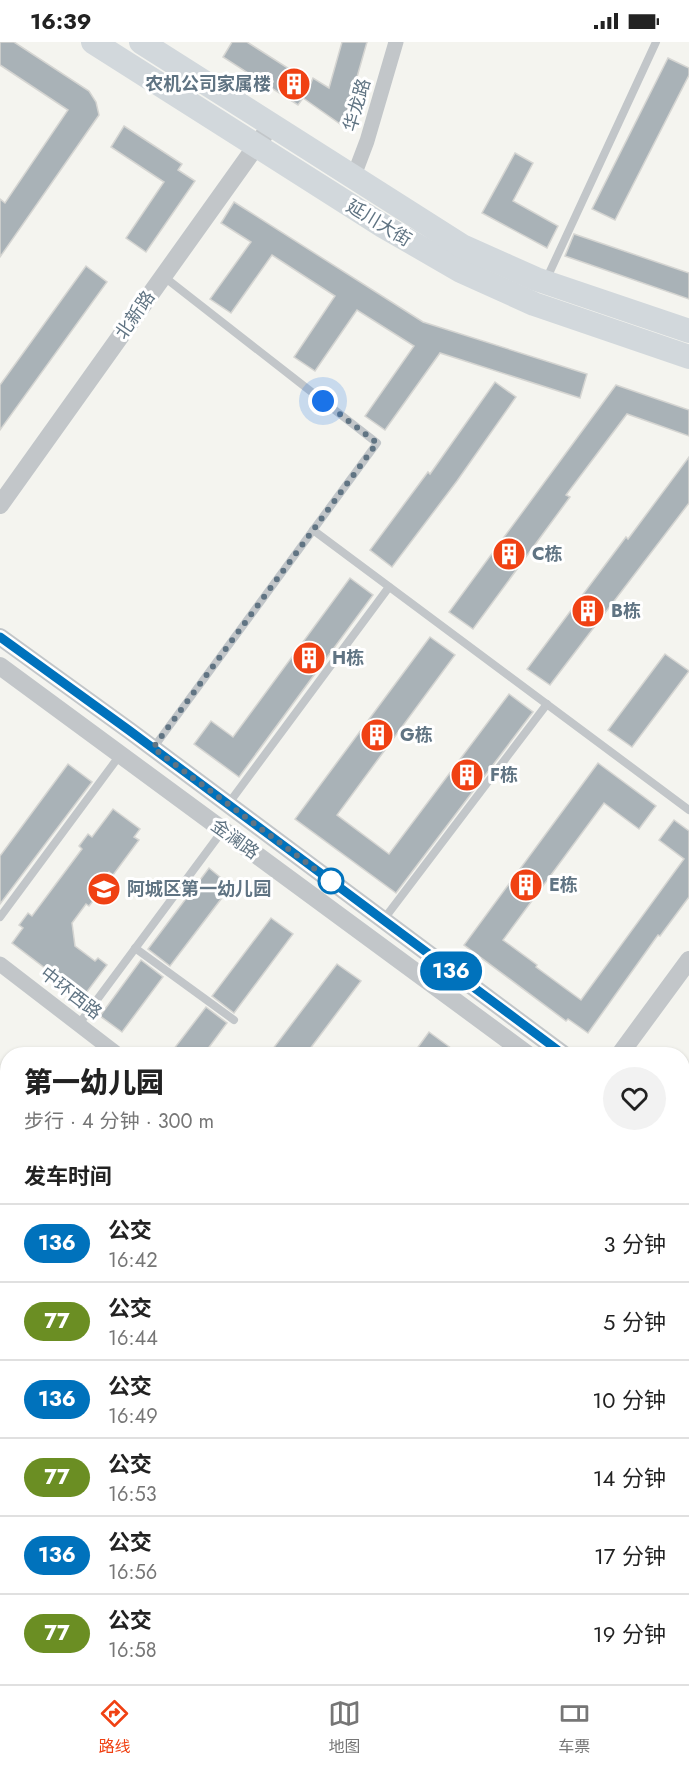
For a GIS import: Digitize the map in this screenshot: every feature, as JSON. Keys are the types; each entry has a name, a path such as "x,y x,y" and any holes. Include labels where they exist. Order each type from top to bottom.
{"main road":[{"name":"延川大街","path":"93,42 383,226 461,271 534,304 689,357"},
{"name":"延川大街","path":"141,42 462,246 546,282 689,331"}],"street":[{"name":"华龙路","path":"353,178 367,141 396,42"},
{"name":"北新路","path":"0,505 271,125"},
{"name":"金澜路","path":"0,637 153,748 554,1047"},
{"name":"金澜路","path":"0,666 518,1047"},
{"name":"中环西路","path":"0,964 108,1047"},
{"path":"625,1047 687,968"}],"lane":[{"path":"546,282 656,42"},
{"path":"153,748 377,443 163,276"},
{"path":"313,530 689,810"},
{"path":"228,805 389,587"},
{"path":"383,920 547,704"},
{"path":"0,917 120,754"},
{"path":"79,1024 223,830"},
{"path":"135,948 234,1020"}],"building":[{"path":"0,42 14,42 89,91 96,102 99,115 0,257 0,199 5,203 68,110 0,65"},
{"name":"农机公司家属楼","path":"232,42 247,42 311,83 313,78 329,88 342,42 367,42 343,126 303,98 298,105 223,57"},
{"path":"668,58 689,68 689,75 615,220 592,209"},
{"path":"124,126 182,164 178,170 195,181 146,252 126,238 164,182 111,147"},
{"path":"515,153 533,163 513,201 558,226 547,248 482,213"},
{"path":"234,202 423,322 587,374 580,398 440,353 385,430 365,416 414,346 357,310 315,371 294,357 335,296 272,255 231,313 210,299 251,242 221,223"},
{"path":"574,234 689,273 689,299 565,256"},
{"path":"86,266 107,282 0,430 0,385"},
{"path":"495,382 516,397 457,481 392,567 370,550 428,472 430,474"},
{"path":"616,385 689,410 689,436 627,414 566,495 570,497 473,629 449,612"},
{"name":"B栋","path":"689,457 689,503 550,685 527,669"},
{"name":"H栋","path":"350,578 373,595 239,777 194,744 211,721 233,737"},
{"path":"430,637 455,655 337,815 389,854 509,694 533,712 396,893 295,819"},
{"path":"665,654 689,671 632,747 608,730"},
{"path":"598,763 656,806 639,829 604,803 503,940 581,1000 684,859 659,840 674,820 689,831 689,897 660,936 658,935 588,1033 568,1019 566,1021 464,945"},
{"path":"68,764 92,782 0,904 0,856"},
{"path":"113,809 140,829 134,837 139,840 113,875 109,872 95,891 99,893 89,906 86,904 72,923 75,946 95,961 98,958 107,965 83,997 12,943 23,928 19,925 28,913 32,916 82,849 79,846 88,834 92,837"},
{"path":"209,868 231,886 170,966 148,949"},
{"path":"271,918 293,934 234,1013 212,996"},
{"path":"141,960 163,977 122,1032 100,1016"},
{"path":"337,964 361,981 311,1047 274,1047"},
{"path":"206,1007 227,1023 209,1047 175,1047"},
{"path":"429,1032 449,1047 418,1047"}],"bus line":[{"name":"136","path":"0,637 130,731 554,1047"}],"place":[{"name":"农机公司家属楼","path":"294,84"},
{"name":"C栋","path":"509,554"},
{"name":"B栋","path":"588,611"},
{"name":"H栋","path":"309,658"},
{"name":"G栋","path":"377,735"},
{"name":"F栋","path":"467,775"},
{"name":"E栋","path":"526,885"},
{"name":"阿城区第一幼儿园","path":"104,889"}],"route":[{"path":"323,401 377,443 153,748 331,881"}]}
